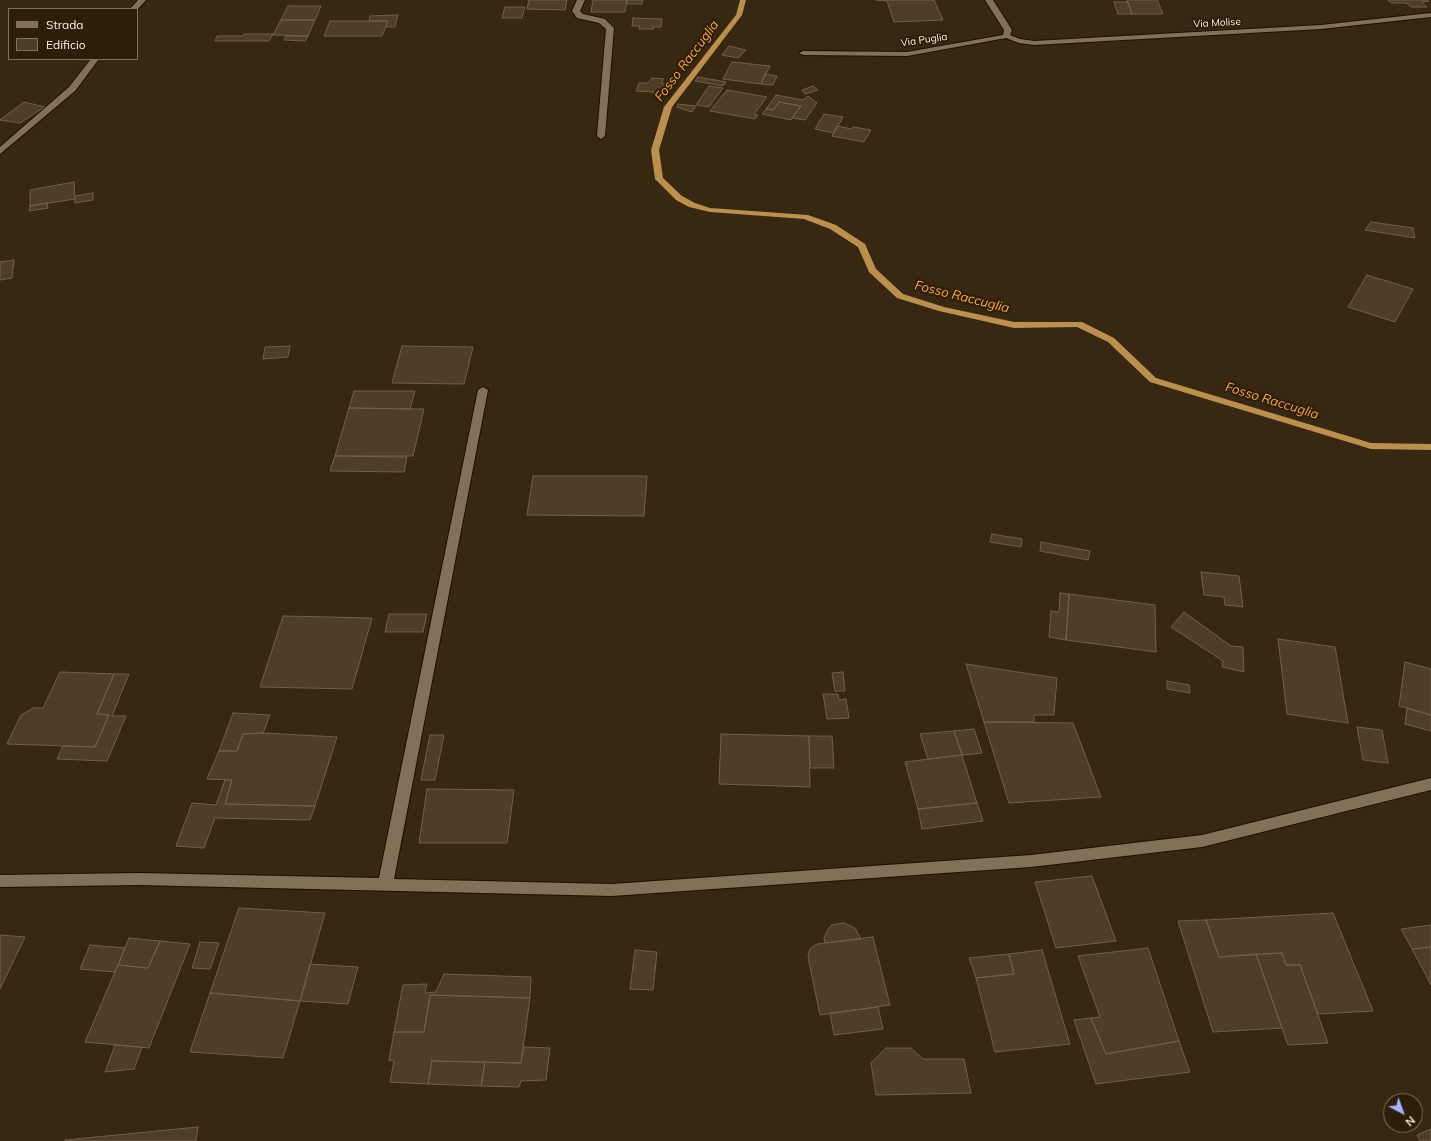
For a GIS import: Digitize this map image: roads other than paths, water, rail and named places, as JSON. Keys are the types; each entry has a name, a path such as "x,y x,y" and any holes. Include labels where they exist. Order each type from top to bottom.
{"street":[{"path":"135,8 142,0"},
{"path":"580,0 576,11 580,16 602,21 610,28 601,136"},
{"path":"990,0 1008,30 1006,36"},
{"name":"Via Molise","path":"1006,36 1019,41 1034,43 1321,27 1431,15"},
{"name":"Via Puglia","path":"804,53 880,55 907,54 1006,36"},
{"path":"0,152 72,89 94,60"},
{"path":"385,885 483,390"},
{"path":"0,882 140,879 612,890 1031,861 1202,841 1431,784"}],"waterway":[{"name":"Fosso Raccuglia","path":"743,0 739,15 668,107 655,150 659,179 679,198 692,205 710,210 805,217 833,227 862,246 872,270 900,296 942,309 1014,325 1079,324 1111,340 1153,380 1218,401 1371,446 1431,447"}]}
